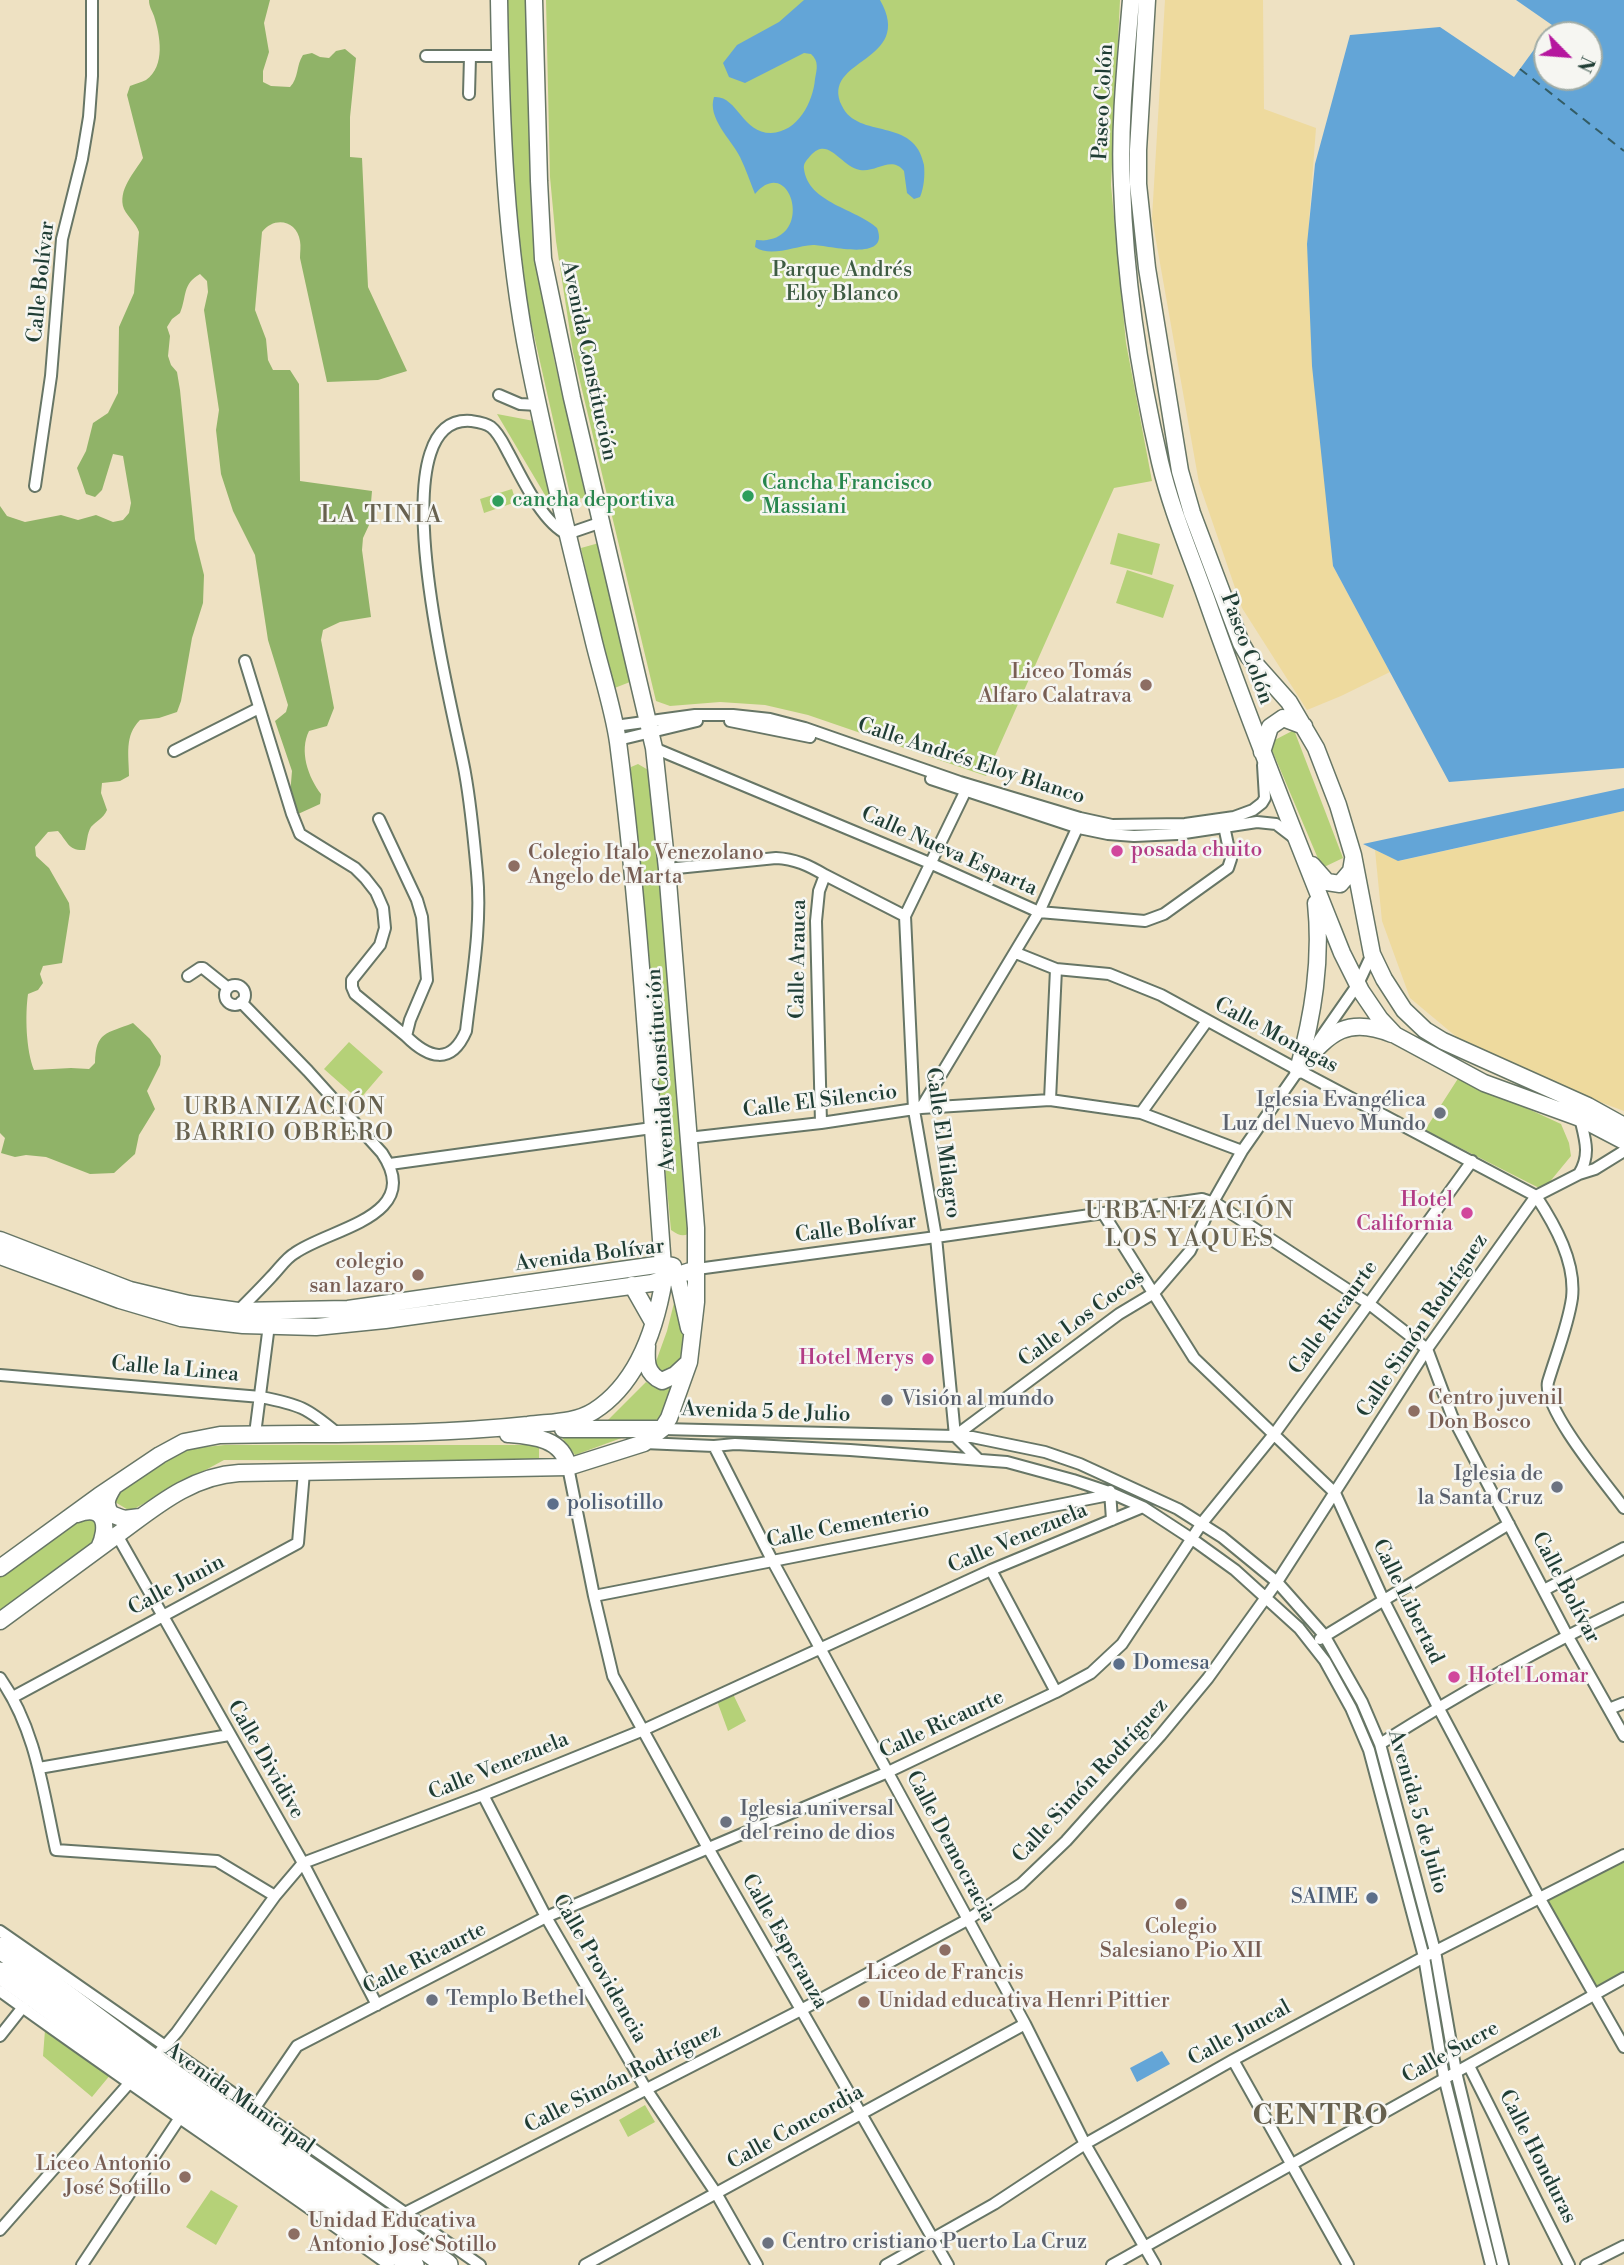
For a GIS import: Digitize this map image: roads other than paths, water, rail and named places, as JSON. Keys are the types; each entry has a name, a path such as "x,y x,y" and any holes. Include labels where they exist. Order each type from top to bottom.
{"highway":[{"name":"Avenida Municipal","path":"0,1948 67,1994 146,2065 184,2107 413,2265"},
{"name":"Avenida Municipal","path":"0,1973 65,2018 294,2156 447,2265"}],"main road":[{"name":"Avenida Constitución","path":"0,1568 116,1484 160,1455 184,1443 220,1435 484,1430 579,1419 594,1411 631,1376 652,1326 668,1273 652,1128 639,933 616,733 538,405 512,258 499,56 499,0"},
{"name":"Avenida Constitución","path":"0,1620 178,1491 221,1474 568,1467 644,1443 662,1429 689,1362 696,1269 696,1228 667,869 654,748 572,398 543,260 534,0"},
{"name":"Paseo Colón","path":"1131,0 1123,115 1122,183 1128,273 1161,465 1172,505 1262,752 1301,844 1342,953 1372,1008 1395,1035 1484,1083 1580,1118 1624,1141"},
{"name":"Paseo Colón","path":"1147,0 1139,117 1138,184 1147,268 1180,471 1192,513 1241,643 1249,657 1289,702 1326,772 1353,855 1372,954 1398,1002 1433,1035 1469,1055 1588,1106 1624,1126"},
{"path":"1262,752 1270,727 1283,718 1304,726"},
{"path":"1301,844 1320,876 1333,884 1340,884 1351,871 1353,855"},
{"path":"1298,1070 1318,970 1320,937 1314,881"},
{"path":"1298,1070 1318,1046 1343,1029 1364,1026 1395,1035"},
{"name":"Avenida Bolívar","path":"0,1240 130,1290 189,1304 237,1311 348,1310 696,1269"},
{"name":"Avenida Bolívar","path":"0,1256 120,1300 181,1318 243,1325 332,1326 632,1285 668,1273"},
{"path":"668,1273 692,1344"},
{"path":"632,1285 652,1326 646,1364 653,1377 662,1381 667,1379 689,1362"},
{"path":"484,1430 662,1429"},
{"path":"484,1430 549,1440 563,1456 568,1467"},
{"path":"116,1484 107,1497 108,1510 119,1518 140,1517"},
{"path":"73,1515 85,1510 94,1511 102,1518 106,1532 99,1548"}],"street":[{"name":"Calle Bolívar","path":"35,486 51,376 62,239 82,159 89,117 93,75 92,0"},
{"path":"426,56 499,56"},
{"path":"469,94 470,57"},
{"path":"499,395 520,404 538,405"},
{"path":"245,661 300,834 355,868 376,892 383,908 385,928 380,945 352,980 355,994 416,1046 436,1056 454,1050 466,1031 477,927 478,876 466,774 445,671 423,534 424,480 435,440 456,423 475,422 492,428 503,442 527,487 557,527 568,534 602,522"},
{"path":"174,751 259,708"},
{"name":"Calle Andrés Eloy Blanco","path":"616,733 694,721 732,721 804,735 860,750 967,788 1079,823 1134,836 1178,834 1269,822 1283,828 1301,844"},
{"name":"Calle Nueva Esparta","path":"654,748 932,864 1039,912 1145,921 1164,914 1228,868 1231,859 1224,826"},
{"name":"Calle Andrés Eloy Blanco","path":"1079,823 1136,826 1185,824 1234,817 1253,810 1265,798 1262,752"},
{"path":"825,875 905,916 967,788"},
{"path":"379,818 417,900 422,917 428,980 410,1020 406,1036"},
{"path":"918,1109 1016,953 1039,912 1079,823"},
{"name":"Calle Arauca","path":"667,869 776,858 792,859 825,875 819,891 816,921 821,1123"},
{"name":"Calle El Milagro","path":"905,916 918,1109 936,1237 955,1436"},
{"name":"Calle Monagas","path":"1016,953 1056,970 1110,974 1161,995 1536,1196 1557,1230 1572,1278 1572,1296 1547,1393 1575,1443 1624,1508"},
{"name":"Calle Los Cocos","path":"955,1436 1119,1314 1154,1293 1190,1251 1213,1202 1242,1151 1358,984 1372,954"},
{"path":"188,976 203,968 228,988 233,985 242,988 245,997 241,1002 308,1071 390,1164 393,1182 390,1196 381,1210 294,1253 237,1311"},
{"path":"1050,1100 1056,970"},
{"path":"1141,1113 1207,1021"},
{"name":"Calle El Silencio","path":"688,1138 918,1109 1050,1100 1141,1113 1242,1151"},
{"path":"1579,1174 1587,1151 1580,1118"},
{"path":"390,1164 652,1128"},
{"path":"1536,1196 1579,1174 1595,1169 1624,1151"},
{"name":"Calle Ricaurte","path":"254,2109 297,2046 547,1917 888,1772 1091,1673 1122,1644 1202,1523 1275,1433 1472,1161"},
{"name":"Calle Simón Rodríguez","path":"405,2213 801,2010 967,1920 1021,1884 1066,1841 1209,1678 1277,1582 1427,1349 1536,1196"},
{"name":"Calle Bolívar","path":"696,1269 1202,1199 1213,1202"},
{"path":"1213,1202 1368,1303 1427,1349"},
{"name":"Calle Libertad","path":"1103,1213 1194,1358 1335,1493 1383,1599 1438,1707 1540,1899 1624,2047"},
{"path":"256,1434 269,1325"},
{"name":"Calle Bolívar","path":"1427,1349 1452,1416 1567,1635 1624,1736"},
{"name":"Calle la Linea","path":"0,1375 261,1397 296,1404 311,1412 337,1433"},
{"name":"Avenida 5 de Julio","path":"662,1429 972,1437 1045,1452 1114,1478 1202,1523 1277,1582 1324,1635 1362,1702 1380,1744 1435,1951 1456,2072 1503,2265"},
{"path":"955,1436 979,1460"},
{"name":"Avenida 5 de Julio","path":"644,1443 714,1446 735,1444 1007,1462 1143,1507 1235,1570 1299,1628 1325,1661 1369,1750 1424,1957 1444,2077 1491,2265"},
{"name":"Calle Democracia","path":"714,1446 772,1560 1025,2024 1085,2144 1155,2265"},
{"name":"Calle Esperanza","path":"568,1467 613,1676 641,1731 948,2265"},
{"name":"Calle Junin","path":"13,1697 298,1543 304,1472"},
{"path":"1112,1520 1109,1494 1114,1478"},
{"name":"Calle Cementerio","path":"594,1597 1109,1494"},
{"name":"Calle Venezuela","path":"0,2230 146,2065 303,1863 483,1795 641,1731 991,1570 1143,1507"},
{"path":"1312,1644 1509,1524"},
{"name":"Calle Dividive","path":"117,1535 303,1863 377,2005"},
{"path":"1544,1590 1624,1548"},
{"path":"991,1570 1056,1692"},
{"path":"1380,1744 1438,1707 1567,1635 1624,1608"},
{"path":"0,1678 28,1728 56,1850 217,1861 275,1896"},
{"path":"1609,1709 1624,1703"},
{"path":"38,1768 229,1735"},
{"name":"Calle Providencia","path":"483,1795 547,1917 646,2089 716,2193 757,2265"},
{"name":"Calle Juncal","path":"886,2265 994,2204 1085,2144 1233,2060 1435,1951 1624,1855"},
{"name":"Avenida Municipal","path":"0,1931 146,2065 179,2119 389,2265"},
{"name":"Calle Sucre","path":"1112,2265 1624,1978"},
{"name":"Avenida Municipal","path":"0,1991 23,2007 146,2065 254,2109 480,2265"},
{"path":"0,2036 23,2007"},
{"name":"Calle Concordia","path":"585,2265 1025,2024"},
{"path":"1233,2060 1348,2265"},
{"name":"Calle Honduras","path":"1469,2066 1569,2265"},
{"path":"82,2265 179,2119"},
{"path":"1587,2265 1624,2246"}],"water":[{"path":"804,0 880,0 888,21 886,36 878,49 843,78 839,90 842,106 850,116 860,123 898,134 910,140 919,150 924,165 920,197 914,199 907,193 904,171 899,166 889,164 860,170 823,149 811,155 804,167 807,181 814,190 877,228 879,239 867,249 813,245 768,251 755,247 756,240 767,240 781,235 790,225 793,212 791,200 786,189 778,183 767,184 755,194 740,157 714,113 714,97 729,102 746,121 761,131 781,131 796,122 807,106 814,88 816,62 811,54 804,53 745,83 729,77 723,63 737,45 779,22"},
{"path":"1516,0 1624,0 1624,768 1449,782 1333,566 1312,366 1307,244 1315,164 1350,35 1440,27 1514,77 1533,51 1533,91 1603,91 1603,21 1546,21"},
{"path":"1624,788 1624,811 1398,861 1363,844"},
{"path":"1162,2051 1170,2064 1137,2082 1130,2068"}],"place":[{"name":"Cancha Francisco Massiani","path":"748,496"},
{"name":"cancha deportiva","path":"498,501"},
{"name":"Liceo Tomás Alfaro Calatrava","path":"1146,685"},
{"name":"posada chuito","path":"1117,851"},
{"name":"Colegio Italo Venezolano Angelo de Marta","path":"514,866"},
{"name":"Iglesia Evangélica Luz del Nuevo Mundo","path":"1440,1113"},
{"name":"Hotel California","path":"1467,1213"},
{"name":"colegio san lazaro","path":"418,1275"},
{"name":"Hotel Merys","path":"928,1359"},
{"name":"Visión al mundo","path":"887,1400"},
{"name":"Centro juvenil Don Bosco","path":"1414,1411"},
{"name":"Iglesia de la Santa Cruz","path":"1557,1487"},
{"name":"polisotillo","path":"553,1504"},
{"name":"Domesa","path":"1119,1664"},
{"name":"Hotel Lomar","path":"1454,1677"},
{"name":"Iglesia universal del reino de dios","path":"726,1822"},
{"name":"SAIME","path":"1372,1898"},
{"name":"Colegio Salesiano Pio XII","path":"1181,1904"},
{"name":"Liceo de Francis","path":"945,1950"},
{"name":"Templo Bethel","path":"432,2000"},
{"name":"Unidad educativa Henri Pittier","path":"864,2002"},
{"name":"Liceo Antonio José Sotillo","path":"185,2177"},
{"name":"Unidad Educativa Antonio José Sotillo","path":"294,2234"},
{"name":"Centro cristiano Puerto La Cruz","path":"768,2243"}],"district":[{"name":"LA TINIA","path":"382,516"},
{"name":"URBANIZACIÓN BARRIO OBRERO","path":"285,1121"},
{"name":"URBANIZACIÓN LOS YAQUES","path":"1190,1226"},
{"name":"CENTRO","path":"1321,2117"}],"park label":[{"name":"Parque Andrés Eloy Blanco","path":"842,283"}]}
